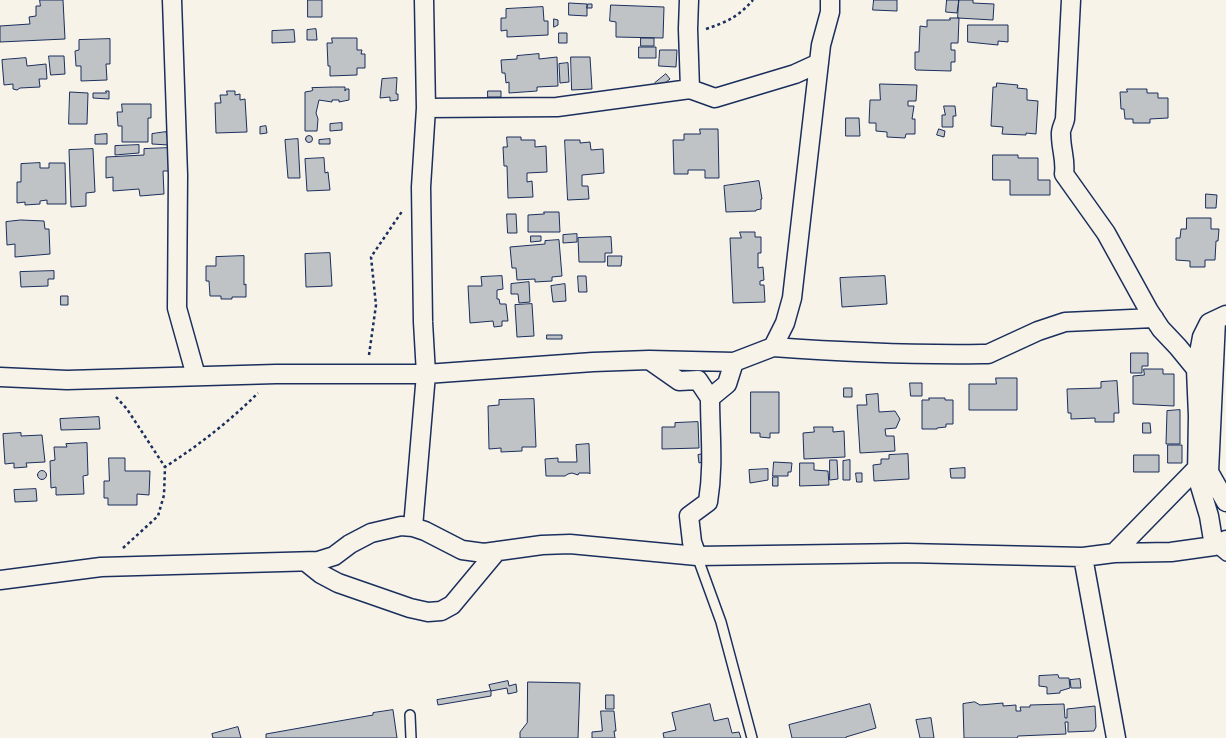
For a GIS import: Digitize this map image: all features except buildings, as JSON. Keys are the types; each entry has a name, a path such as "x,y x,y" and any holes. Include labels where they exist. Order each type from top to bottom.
{"street":[{"path":"172,0 178,175 177,308 196,376"},
{"path":"414,527 426,374 423,322 421,187 426,108 424,0"},
{"path":"689,0 688,29 690,89"},
{"path":"773,347 785,323 792,298 799,221 820,63 821,44 830,12 830,0"},
{"path":"1071,0 1065,119 1060,134 1062,149 1066,160 1064,174 1100,223 1154,318 1196,369"},
{"path":"426,108 557,106 690,89 715,98 795,74 820,63"},
{"path":"0,580 101,567 306,562 324,560 334,556 350,544 371,533 401,526 414,527 465,551 484,553 548,544 570,544 697,556 906,553 1083,557 1114,553 1171,552 1222,547 1209,516 1197,478 1198,416 1196,369 1202,337 1209,323 1221,317"},
{"path":"1221,317 1209,472 1226,502"},
{"path":"0,377 67,380 276,374 426,374 593,362 650,360 734,362 773,347 860,352 988,354 1038,331 1065,322 1154,318"},
{"path":"650,360 679,381 698,380 710,398 710,430 713,452 712,479 708,502 689,516 692,542 697,556"},
{"path":"710,398 727,384 734,362"},
{"path":"1114,553 1197,468"},
{"path":"306,562 321,574 338,583 410,608 428,612 441,611 452,605 497,551"},
{"path":"1083,557 1116,738"}],"lane":[{"path":"697,556 722,622 752,738"},
{"path":"410,715 411,738"}],"path":[{"path":"688,29 700,31 729,21 743,11 753,0"},
{"path":"114,395 127,409 165,467"}]}
